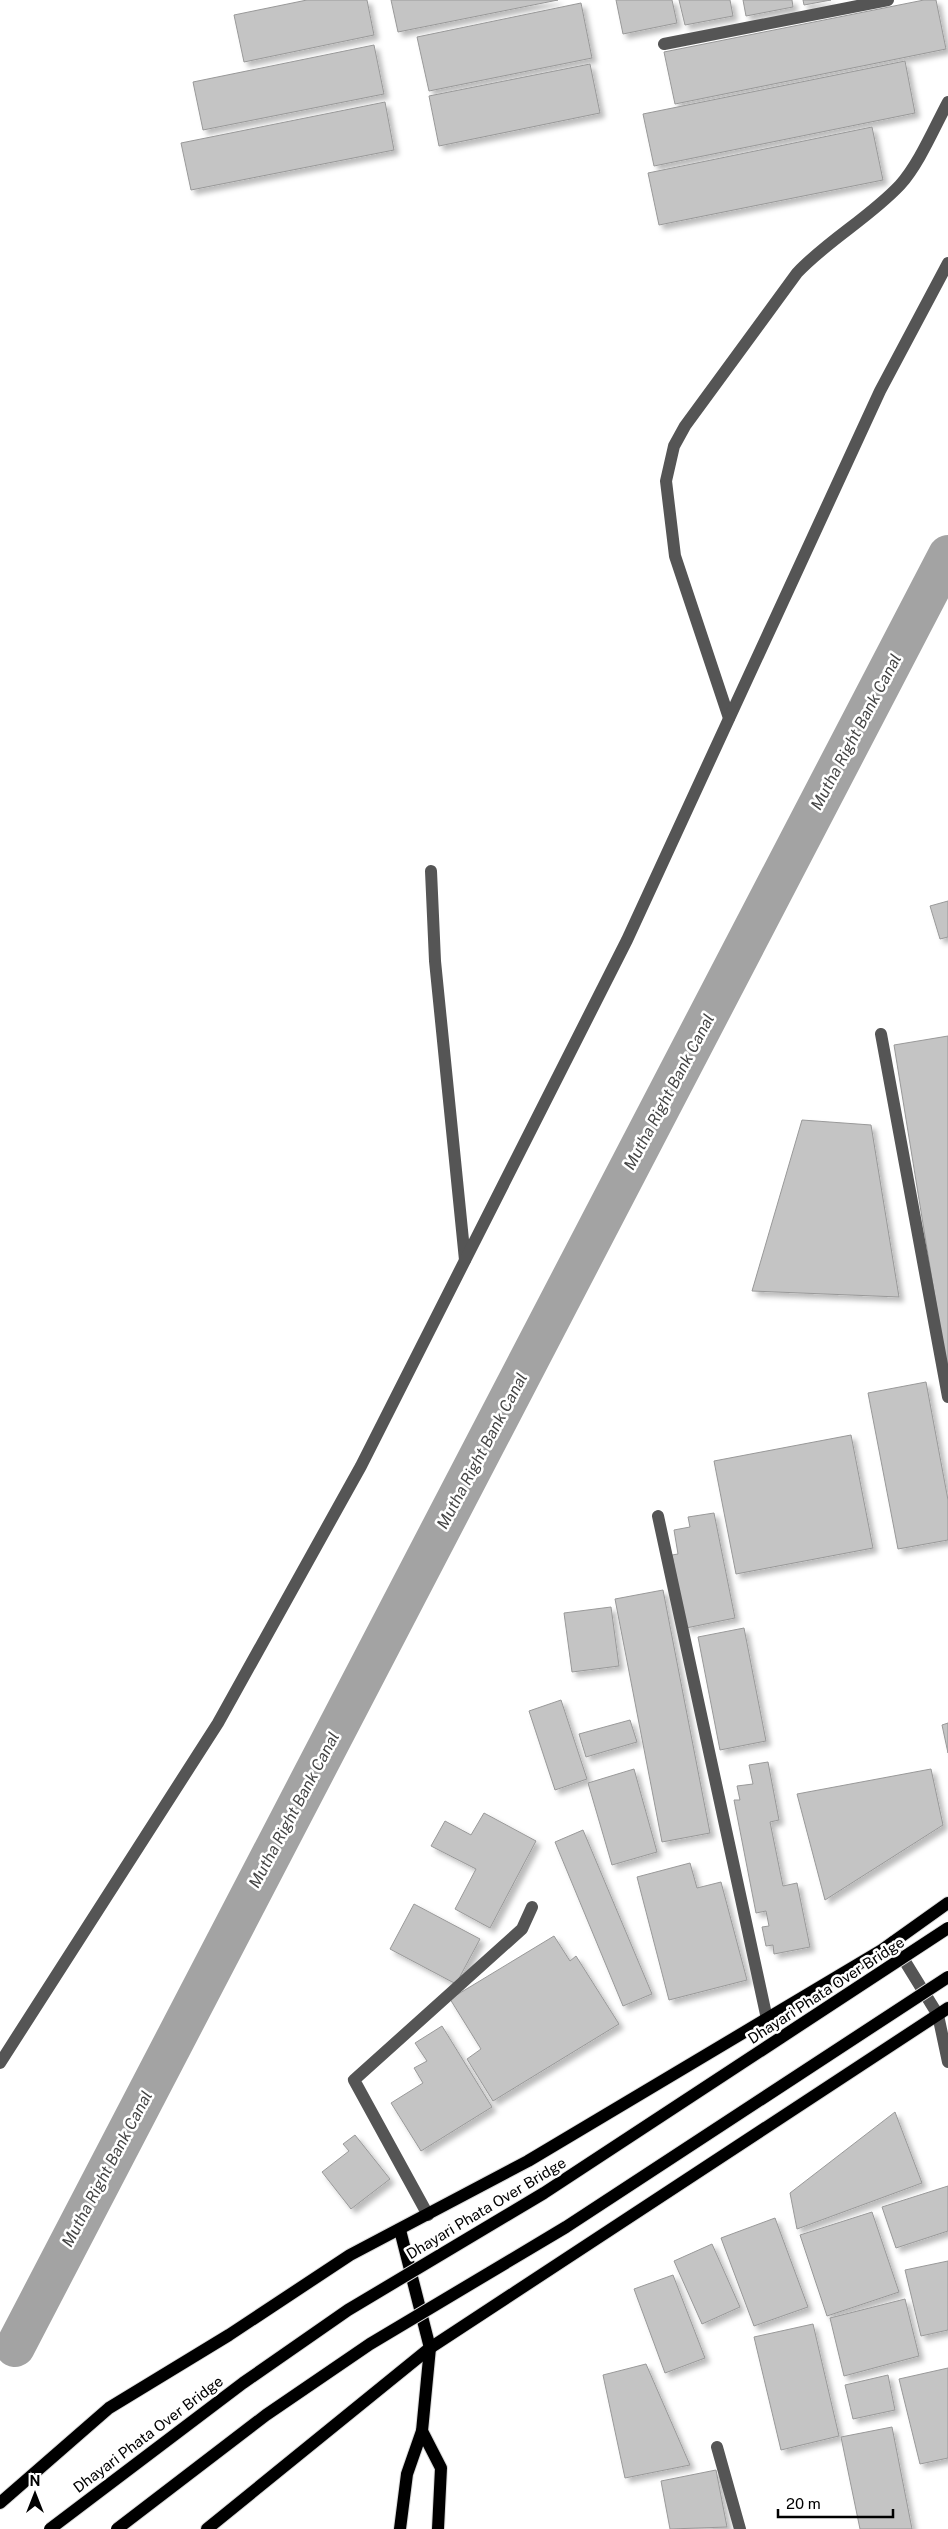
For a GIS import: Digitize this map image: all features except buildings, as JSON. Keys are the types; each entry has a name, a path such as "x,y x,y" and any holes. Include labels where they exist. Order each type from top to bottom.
{"main road":[{"path":"0,2503 109,2408 229,2335 350,2255 528,2161 893,1942 948,1903"},
{"name":"Dhayari Phata Over Bridge","path":"50,2529 243,2383 348,2310 544,2193 948,1928"},
{"path":"117,2529 266,2416 370,2344 566,2226 948,1977"},
{"path":"207,2529 430,2348 943,2012"},
{"path":"400,2230 430,2348 422,2431 406,2474 400,2529"},
{"path":"422,2431 440,2468 438,2529"}],"street":[{"path":"664,44 888,0"},
{"path":"730,718 675,556 666,481 674,446 684,426 797,272 811,258 864,218 901,184 927,142 948,102"},
{"path":"0,2063 218,1723 361,1466 628,940 880,391 948,263"},
{"path":"431,871 435,961 465,1260"},
{"path":"881,1034 948,1397"},
{"path":"658,1516 767,2018"},
{"path":"428,2215 354,2080 522,1930 532,1907"},
{"path":"893,1942 943,2012 948,2062"},
{"path":"717,2447 740,2529"}],"waterway":[{"name":"Mutha Right Bank Canal","path":"15,2347 948,555"}]}
